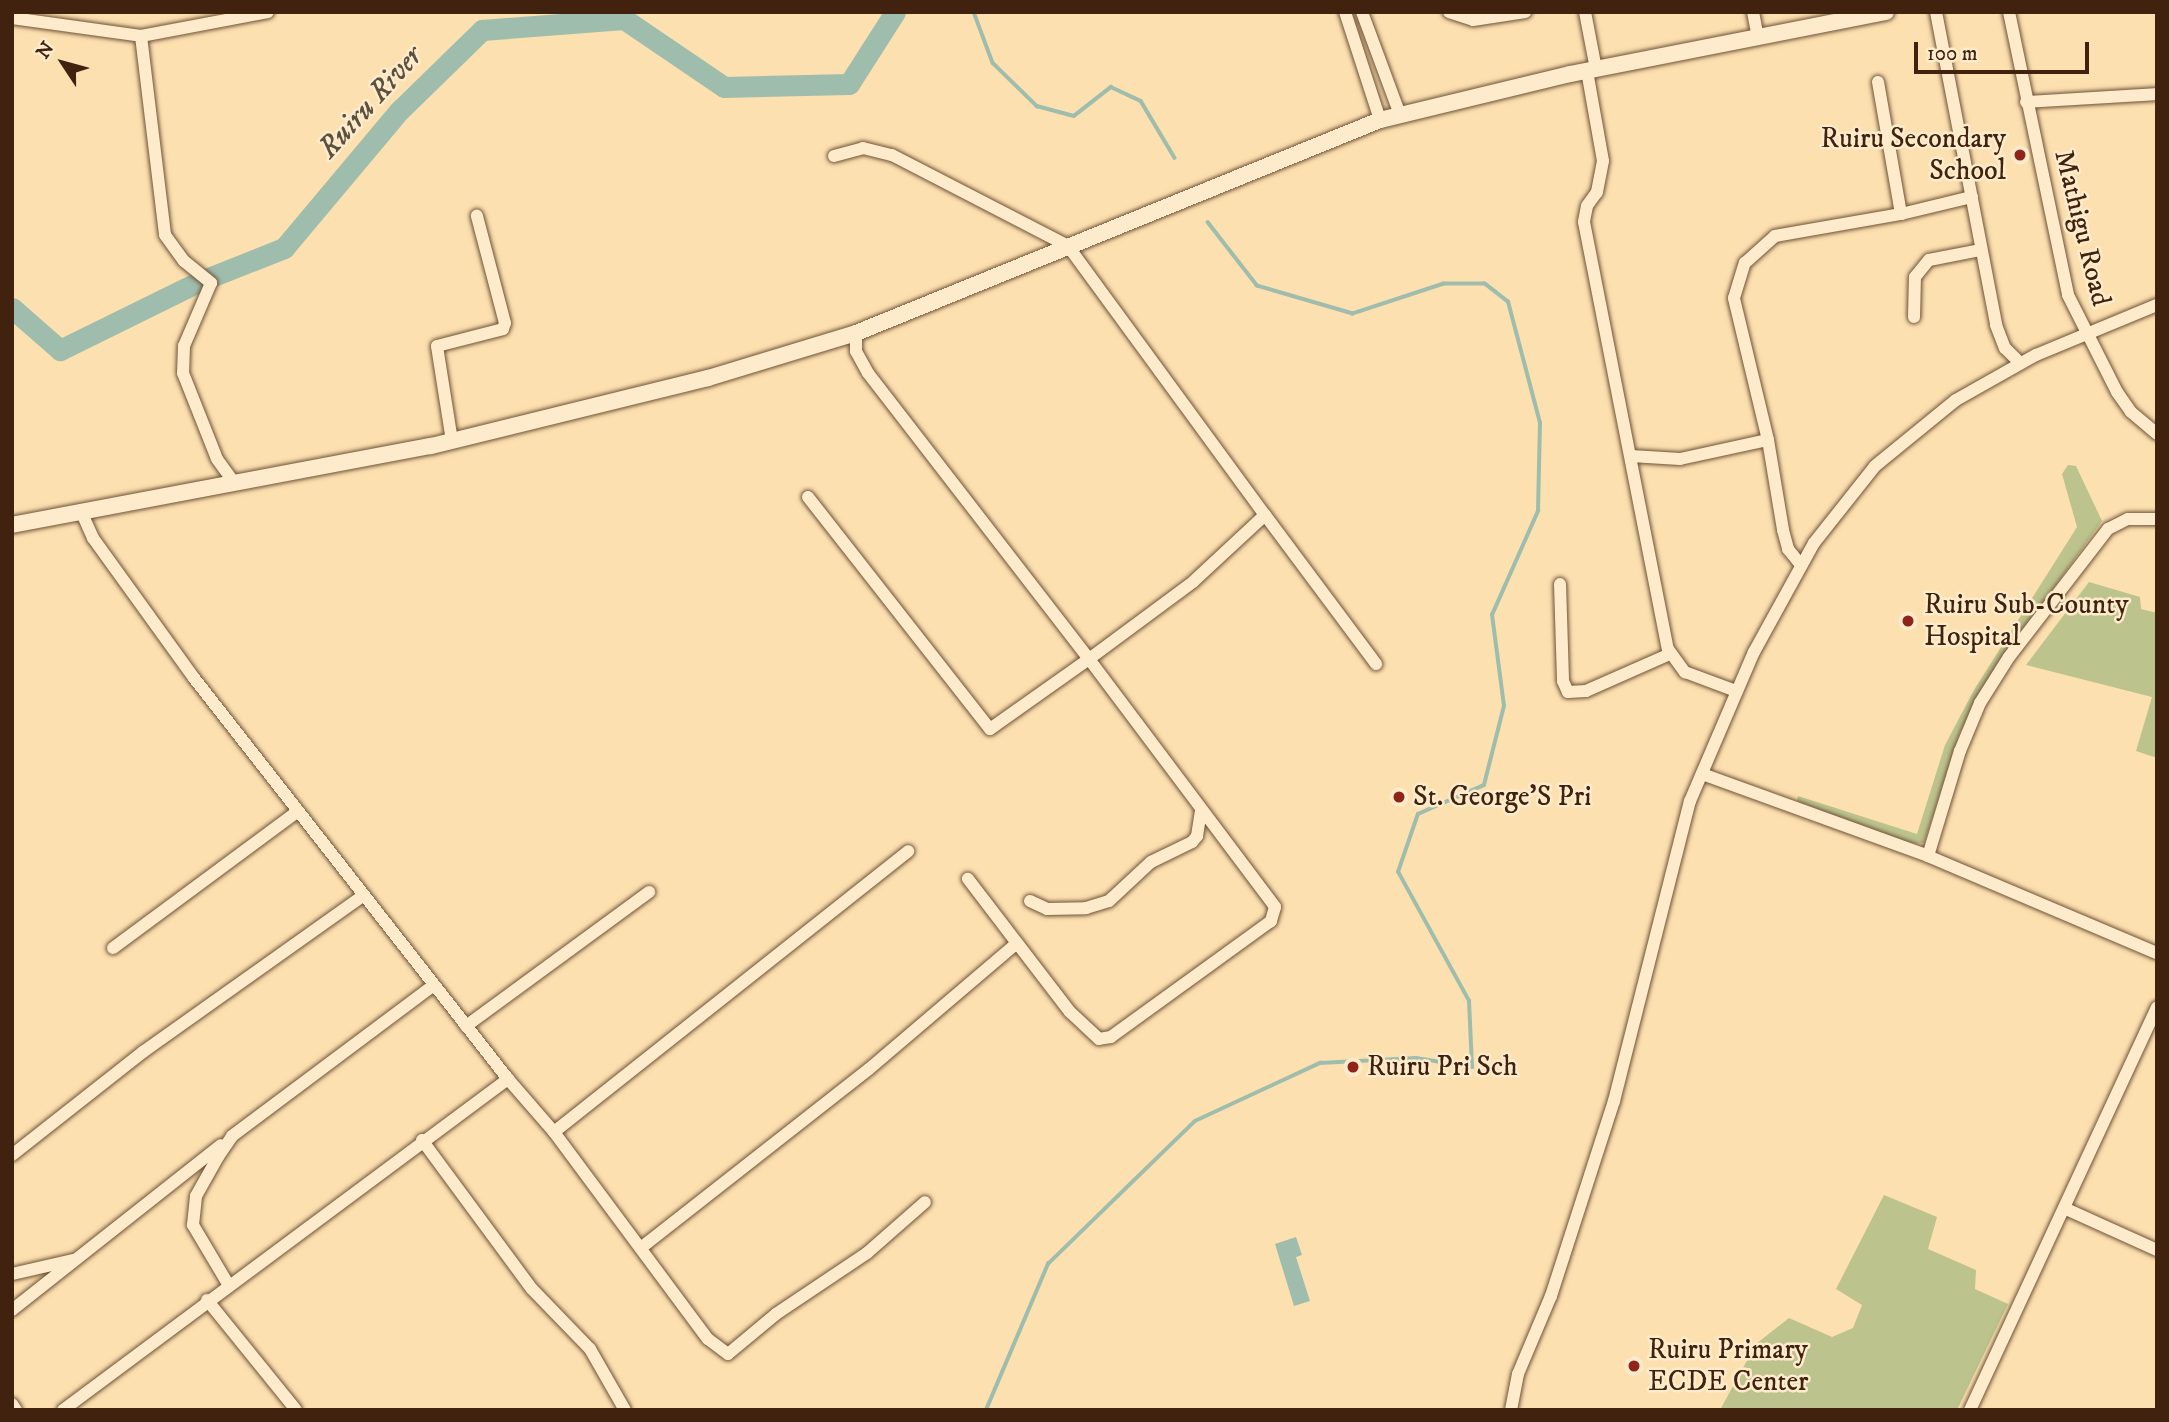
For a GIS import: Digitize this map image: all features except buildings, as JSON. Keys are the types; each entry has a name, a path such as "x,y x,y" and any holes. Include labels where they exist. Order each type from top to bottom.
{"main road":[{"path":"12,525 452,441 708,378 856,332 1380,120 1592,70 1886,12"}],"street":[{"path":"12,18 141,36 268,12"},
{"path":"1345,12 1380,120"},
{"path":"1362,12 1400,115"},
{"path":"1449,12 1473,20 1525,12"},
{"path":"1585,12 1603,161 1597,192 1587,206 1584,222 1670,654 1685,672 1736,691"},
{"path":"1753,12 1758,38"},
{"path":"1936,12 2000,339 2020,363"},
{"name":"Mathigu Road","path":"2009,12 2064,282 2086,337 2131,412 2157,433"},
{"path":"141,36 165,235 184,261 209,278 209,295 184,346 183,373 217,459 234,482"},
{"path":"1360,59 1377,54"},
{"path":"1878,82 1900,214"},
{"path":"2026,102 2157,94"},
{"path":"834,156 863,148 892,155 1068,246 1376,664"},
{"path":"1801,565 1785,540 1768,440 1734,298 1745,263 1775,236 1900,214 1972,197"},
{"path":"452,441 437,346 503,329 505,323 477,216"},
{"path":"1914,317 1914,277 1928,260 1981,250"},
{"path":"1511,1410 1518,1374 1551,1296 1614,1101 1682,832 1736,691 1801,565 1843,501 1875,466 1956,400 2020,363 2157,305"},
{"path":"856,332 856,351 868,373 1121,697 1201,812 1276,907 1271,921 1111,1037 1099,1039 1091,1034 968,879"},
{"path":"1631,456 1680,459 1768,440"},
{"path":"808,497 990,729 1005,723 1193,582 1265,515"},
{"path":"81,511 100,548 298,811 508,1079 554,1132 708,1339 728,1354 776,1314 867,1253 925,1202"},
{"path":"1928,856 1960,751 1980,703 2009,657 2108,529 2128,519 2157,519"},
{"path":"1560,584 1563,681 1568,692 1586,691 1670,654"},
{"path":"1702,774 1928,856 2157,953"},
{"path":"113,948 298,811"},
{"path":"1030,901 1047,909 1086,908 1110,901 1151,862 1192,842 1197,836 1201,812"},
{"path":"554,1132 908,851"},
{"path":"467,1026 649,892"},
{"path":"12,1155 143,1052 364,895"},
{"path":"642,1247 869,1069 1017,943"},
{"path":"12,1310 232,1136 434,985"},
{"path":"1970,1410 2157,1007"},
{"path":"63,1410 228,1284 508,1079"},
{"path":"228,1284 202,1245 193,1212 204,1178 232,1136"},
{"path":"422,1140 532,1289 590,1349 625,1410"},
{"path":"2064,1208 2157,1250"},
{"path":"12,1274 77,1259"},
{"path":"207,1300 296,1410"},
{"path":"12,1404 16,1410"}],"green space":[{"path":"2068,465 2076,466 2102,521 2019,636 1960,732 1924,843 1907,844 1797,801 1798,796 1917,834 1945,745 1974,690 2077,527 2062,474"},
{"path":"2089,582 2140,597 2141,609 2157,613 2157,758 2136,751 2152,697 2026,665"},
{"path":"1884,1195 1937,1217 1928,1249 1976,1270 1975,1289 2008,1304 1957,1410 1720,1410 1756,1344 1789,1318 1832,1337 1853,1328 1862,1305 1836,1289"}],"shaded area":[{"path":"1296,1237 1302,1255 1296,1257 1310,1301 1294,1306 1275,1244"}],"waterway":[{"name":"Ruiru River","path":"12,308 60,350 196,283 284,248 400,110 482,30 624,19 724,87 849,84 895,12"},
{"path":"974,12 993,63 1037,106 1074,116 1111,87 1141,101 1175,158"},
{"path":"986,1410 1048,1264 1195,1121 1320,1063 1416,1058 1472,1067 1469,1001 1398,872 1418,814 1484,785 1504,706 1492,615 1538,511 1540,423 1508,302 1485,284 1444,284 1353,314 1257,286 1208,223"}],"place":[{"name":"Ruiru Secondary School","path":"2020,155"},
{"name":"Ruiru Sub-County Hospital","path":"1908,621"},
{"name":"St. George'S Pri","path":"1399,797"},
{"name":"Ruiru Pri Sch","path":"1353,1067"},
{"name":"Ruiru Primary ECDE Center","path":"1634,1366"}]}
